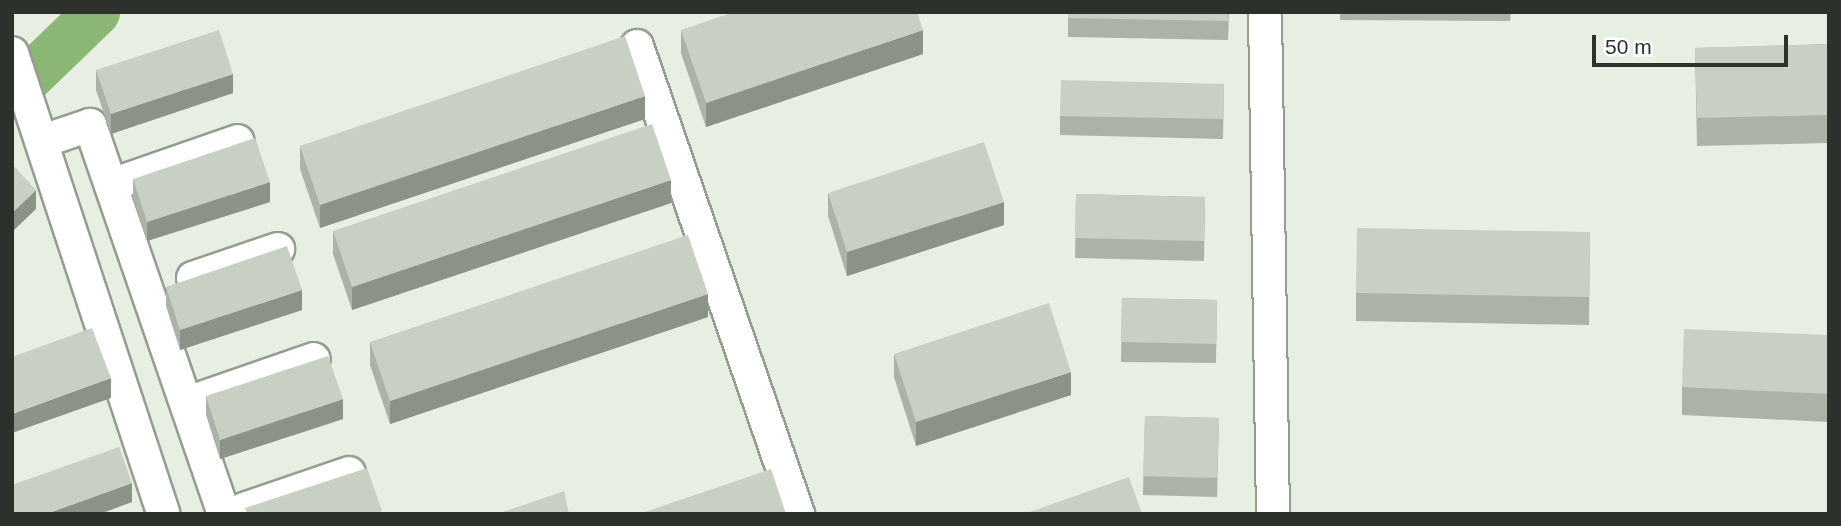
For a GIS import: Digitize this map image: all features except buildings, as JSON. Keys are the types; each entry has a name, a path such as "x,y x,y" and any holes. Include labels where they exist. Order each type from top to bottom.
{"street":[{"path":"1265,12 1273,514"},
{"path":"637,46 798,514"},
{"path":"12,53 164,514"},
{"path":"43,141 90,125 225,514"},
{"path":"111,185 238,141"},
{"path":"148,293 278,249"},
{"path":"186,403 314,359"},
{"path":"230,514 349,472"}],"waterway":[{"path":"12,93 96,12"}]}
